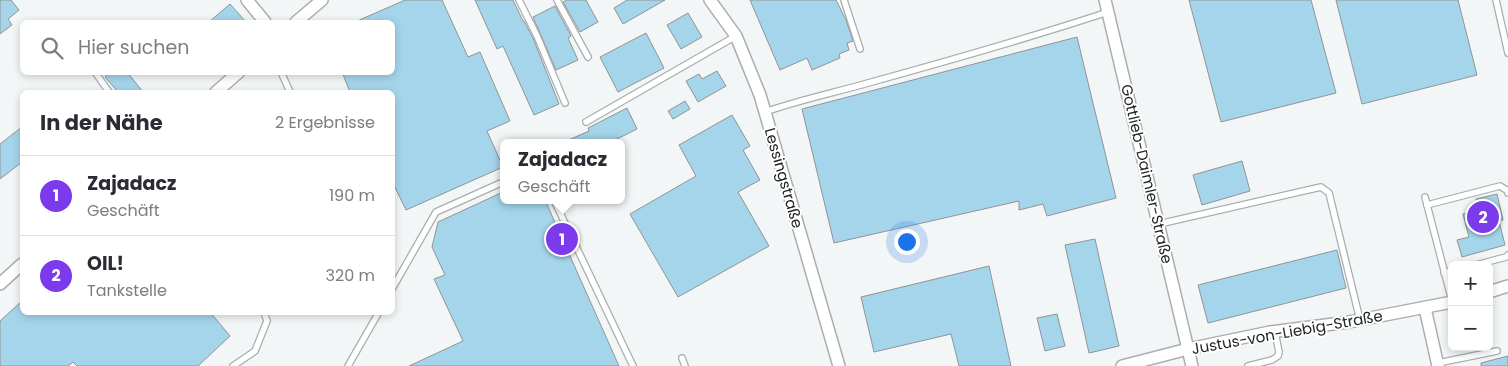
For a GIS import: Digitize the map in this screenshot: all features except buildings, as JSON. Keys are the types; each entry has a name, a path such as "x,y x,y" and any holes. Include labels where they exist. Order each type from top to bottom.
{"street":[{"path":"247,0 263,20"},
{"path":"298,20 322,0"},
{"name":"Lessingstraße","path":"710,0 736,36 760,96 839,366"},
{"name":"Gottlieb-Daimler-Straße","path":"1105,0 1192,366"},
{"path":"218,90 236,75"},
{"path":"0,284 20,266"},
{"path":"1493,291 1508,286"},
{"path":"1493,296 1508,294"},
{"name":"Justus-von-Liebig-Straße","path":"1122,366 1188,349 1275,332 1360,320 1448,303"},
{"path":"1425,308 1438,365"}],"lane":[{"path":"519,0 537,36 565,104"},
{"path":"557,0 588,57"},
{"path":"844,0 860,49"},
{"path":"1496,0 1508,53"},
{"path":"765,112 796,101 853,88 951,60 1108,12"},
{"path":"586,122 736,36"},
{"path":"97,75 108,90"},
{"path":"282,75 289,90"},
{"path":"395,284 436,212 500,183"},
{"path":"1427,204 1500,186 1508,191 1508,193"},
{"path":"1158,224 1321,187 1330,193 1360,320"},
{"path":"1425,197 1448,288"},
{"path":"556,204 633,366"},
{"path":"1491,261 1508,255"},
{"path":"1444,273 1448,272"},
{"path":"233,366 255,351 267,321 265,315"},
{"path":"348,366 377,315"},
{"path":"1248,366 1272,360 1278,356 1275,332"},
{"path":"1438,365 1497,350"},
{"path":"682,358 685,366"}],"place":[{"name":"OIL!","path":"1483,217"},
{"name":"Zajadacz","path":"562,239"}]}
